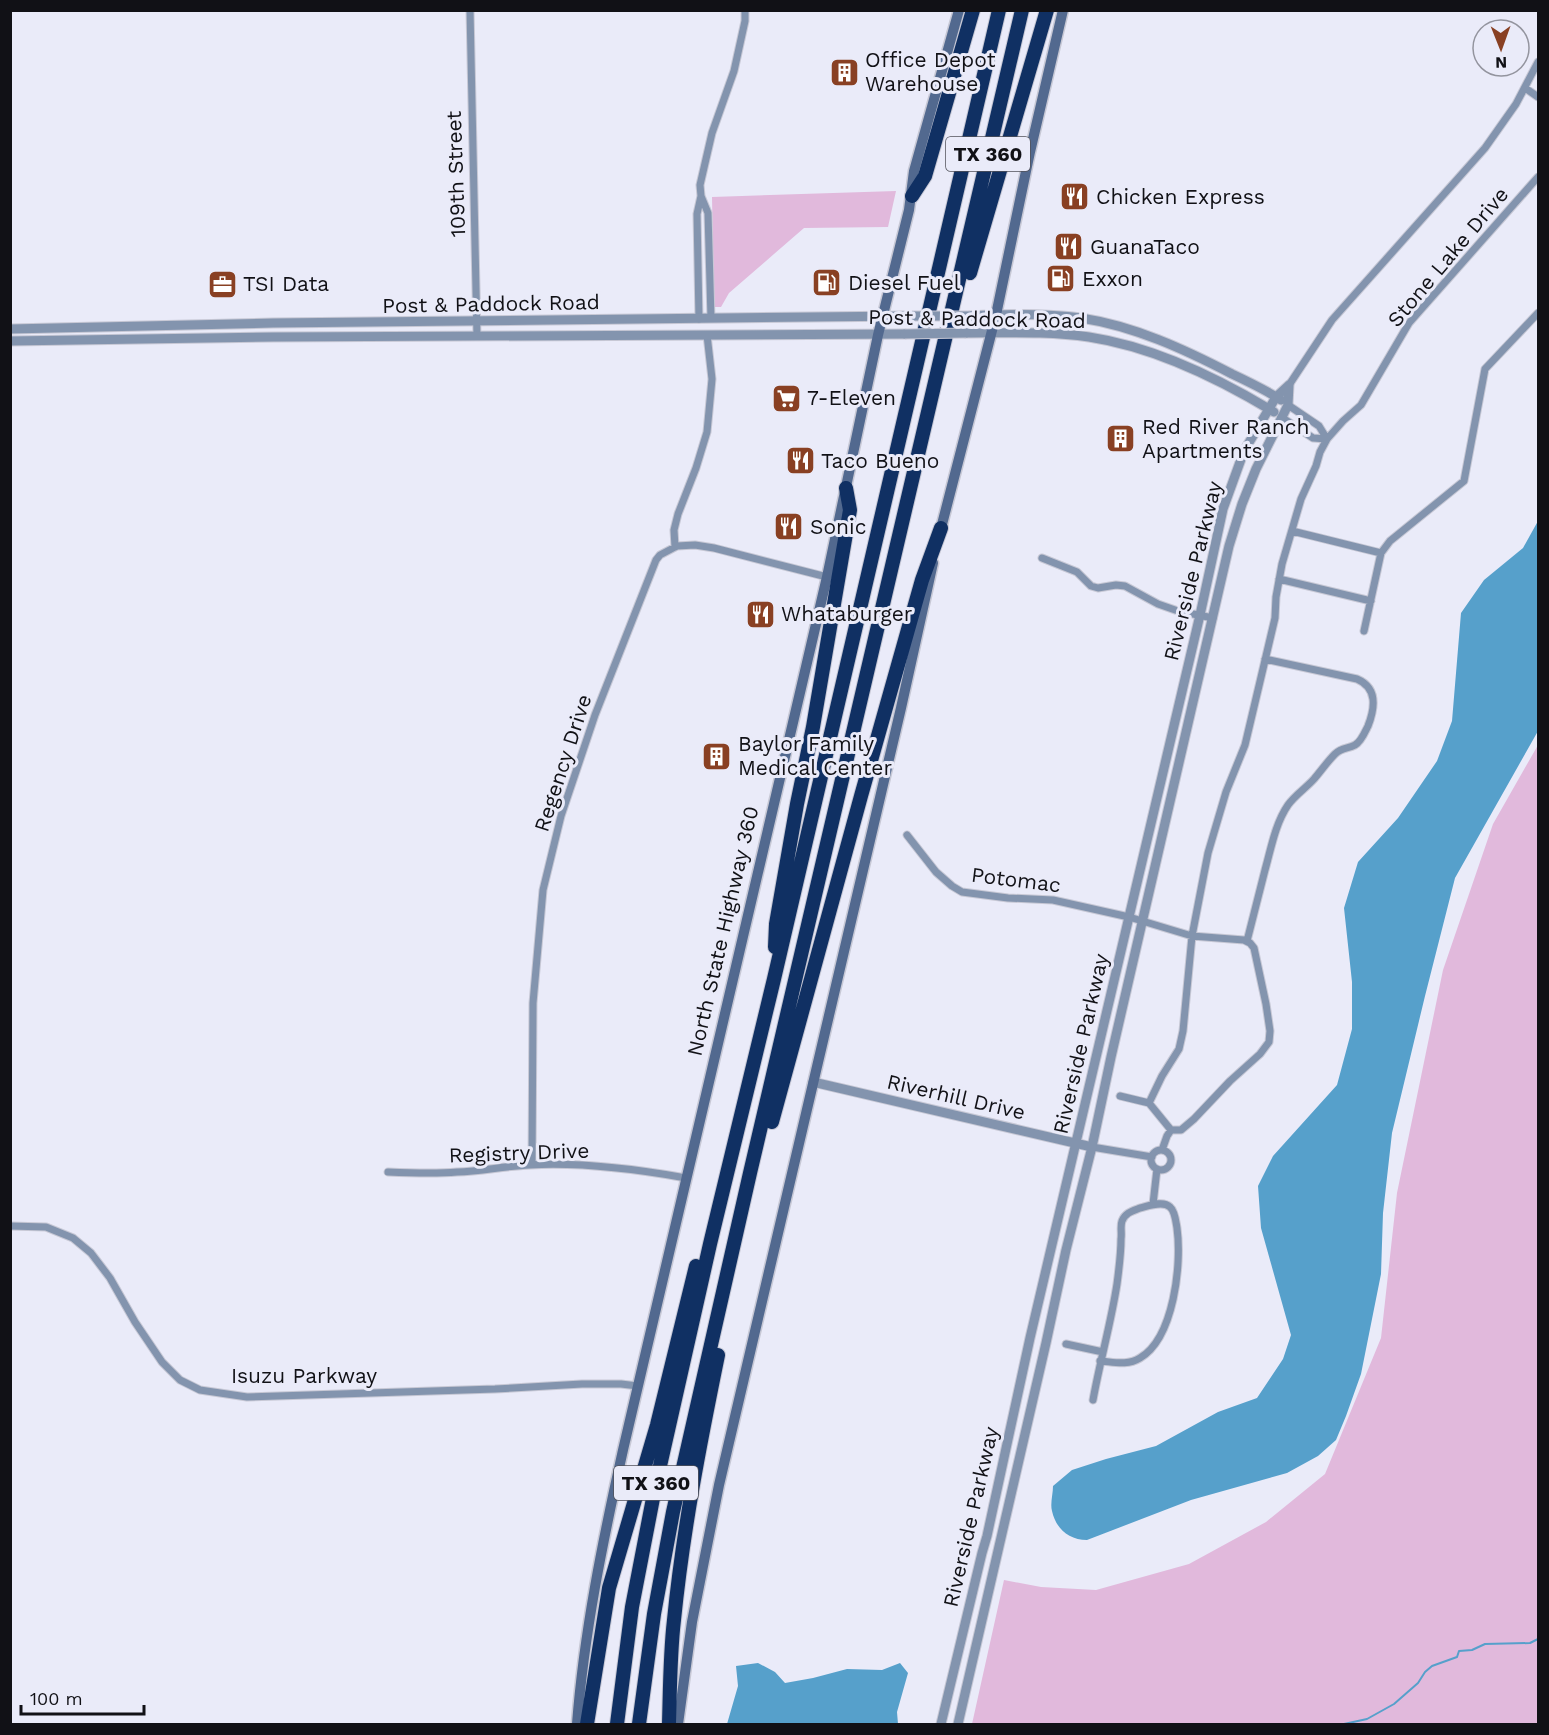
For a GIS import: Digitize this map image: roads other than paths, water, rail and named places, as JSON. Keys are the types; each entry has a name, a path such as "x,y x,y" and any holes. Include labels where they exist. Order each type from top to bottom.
{"highway":[{"path":"912,196 925,176 973,10"},
{"name":"TX 360","path":"617,1725 626,1651 643,1549 710,1244 774,979 999,10"},
{"name":"TX 360","path":"639,1725 663,1560 750,1173 1022,10"},
{"path":"956,298 968,282 1047,10"},
{"path":"774,979 776,924 850,510 846,488"},
{"path":"750,1173 762,1156 922,580 941,528"},
{"path":"587,1725 609,1588 657,1425 698,1259 710,1244"},
{"path":"669,1725 674,1622 683,1543 697,1454 732,1288 729,1267"}],"main road":[{"name":"North State Highway 360","path":"577,1725 580,1681 615,1485 827,577 878,335 912,196 914,171 959,10"},
{"path":"678,1725 692,1622 719,1485 902,708 941,528 992,333 1063,10"}],"street":[{"name":"109th Street","path":"470,10 477,336"},
{"path":"706,335 711,318 708,213 701,196 700,185 710,142 734,70 745,21 745,10"},
{"name":"Riverside Parkway","path":"941,1725 987,1536 1027,1350 1223,509 1244,451 1276,397 1289,385 1332,320 1501,128 1539,62"},
{"path":"1525,88 1539,97"},
{"name":"Stone Lake Drive","path":"1149,1103 1179,1049 1183,1031 1192,936 1208,853 1226,792 1245,745 1275,618 1279,579 1301,499 1320,452 1327,439 1343,421 1362,405 1409,323 1539,177"},
{"path":"701,196 697,214 699,319 706,335 712,379 707,432 678,514 674,530 675,547 695,544 827,577"},
{"path":"1364,632 1381,553 1390,541 1464,481 1485,369 1539,313"},
{"name":"Post & Paddock Road","path":"14,329 273,323 970,315 1042,315 1081,318 1141,333 1183,350 1276,397 1319,426 1327,439"},
{"path":"273,323 273,338"},
{"path":"14,329 14,341"},
{"path":"1140,349 1141,333"},
{"name":"Post & Paddock Road","path":"14,341 477,336 1060,334 1091,337 1140,349 1180,363 1269,409 1313,438 1327,439"},
{"name":"Riverside Parkway","path":"958,1725 1229,546 1256,469 1288,405 1289,385"},
{"path":"1292,531 1381,553"},
{"name":"Regency Drive","path":"532,1165 533,1003 543,890 549,862 561,816 595,715 636,606 656,560 660,555 675,547"},
{"path":"1042,558 1077,572 1091,586 1098,588 1125,586 1158,604 1213,618"},
{"path":"1279,579 1371,601"},
{"path":"1171,1130 1181,1130 1194,1119 1230,1081 1260,1054 1269,1042 1270,1031 1266,1004 1254,948 1247,942 1270,849 1280,820 1289,804 1314,780 1336,753 1359,742 1372,712 1373,695 1365,682 1265,659"},
{"name":"Potomac","path":"907,835 936,872 962,892 1008,898 1053,900 1129,917 1192,936 1244,939 1247,942"},
{"name":"Riverhill Drive","path":"813,1082 1092,1147"},
{"path":"1119,1096 1149,1103 1171,1130"},
{"path":"1162,1150 1171,1130"},
{"path":"1092,1147 1152,1157"},
{"path":"1162,1150 1169,1154 1171,1161 1164,1170 1157,1169 1152,1164 1152,1157 1156,1152 1162,1150"},
{"name":"Registry Drive","path":"388,1172 425,1174 532,1165 639,1170 686,1178"},
{"path":"1153,1204 1157,1169"},
{"path":"1093,1400 1100,1361 1120,1263 1121,1222 1129,1212 1153,1204 1165,1204 1170,1207 1176,1224 1179,1244 1177,1280 1164,1328 1142,1357 1129,1363 1100,1361"},
{"name":"Isuzu Parkway","path":"10,1226 46,1227 73,1238 91,1253 110,1278 135,1322 162,1362 180,1380 200,1390 247,1397 582,1384 638,1386"},
{"path":"1066,1344 1103,1352"},
{"path":"982,1553 996,1556"}],"water":[{"path":"1538,521 1538,731 1455,878 1392,1133 1383,1213 1381,1274 1361,1374 1336,1440 1318,1456 1287,1473 1191,1500 1087,1540 1069,1536 1057,1523 1051,1502 1053,1486 1072,1470 1156,1446 1218,1412 1257,1398 1283,1359 1291,1335 1261,1228 1258,1186 1273,1156 1337,1085 1352,1029 1352,982 1344,908 1358,862 1398,818 1437,761 1452,721 1461,613 1484,580 1523,548"},
{"path":"758,1663 775,1672 785,1683 847,1669 882,1670 900,1663 908,1673 897,1712 898,1724 727,1724 738,1686 736,1666"}],"waterway":[{"path":"1344,1724 1367,1719 1394,1704 1418,1683 1432,1666 1457,1657 1459,1651 1472,1650 1485,1644 1530,1643 1538,1639"}],"place":[{"name":"Office Depot Warehouse","path":"844,72"},
{"name":"Chicken Express","path":"1075,197"},
{"name":"GuanaTaco","path":"1069,247"},
{"name":"Exxon","path":"1061,279"},
{"name":"Diesel Fuel","path":"827,283"},
{"name":"TSI Data","path":"222,284"},
{"name":"7-Eleven","path":"786,398"},
{"name":"Red River Ranch Apartments","path":"1121,439"},
{"name":"Taco Bueno","path":"800,461"},
{"name":"Sonic","path":"789,527"},
{"name":"Whataburger","path":"760,614"},
{"name":"Baylor Family Medical Center","path":"717,756"}]}
